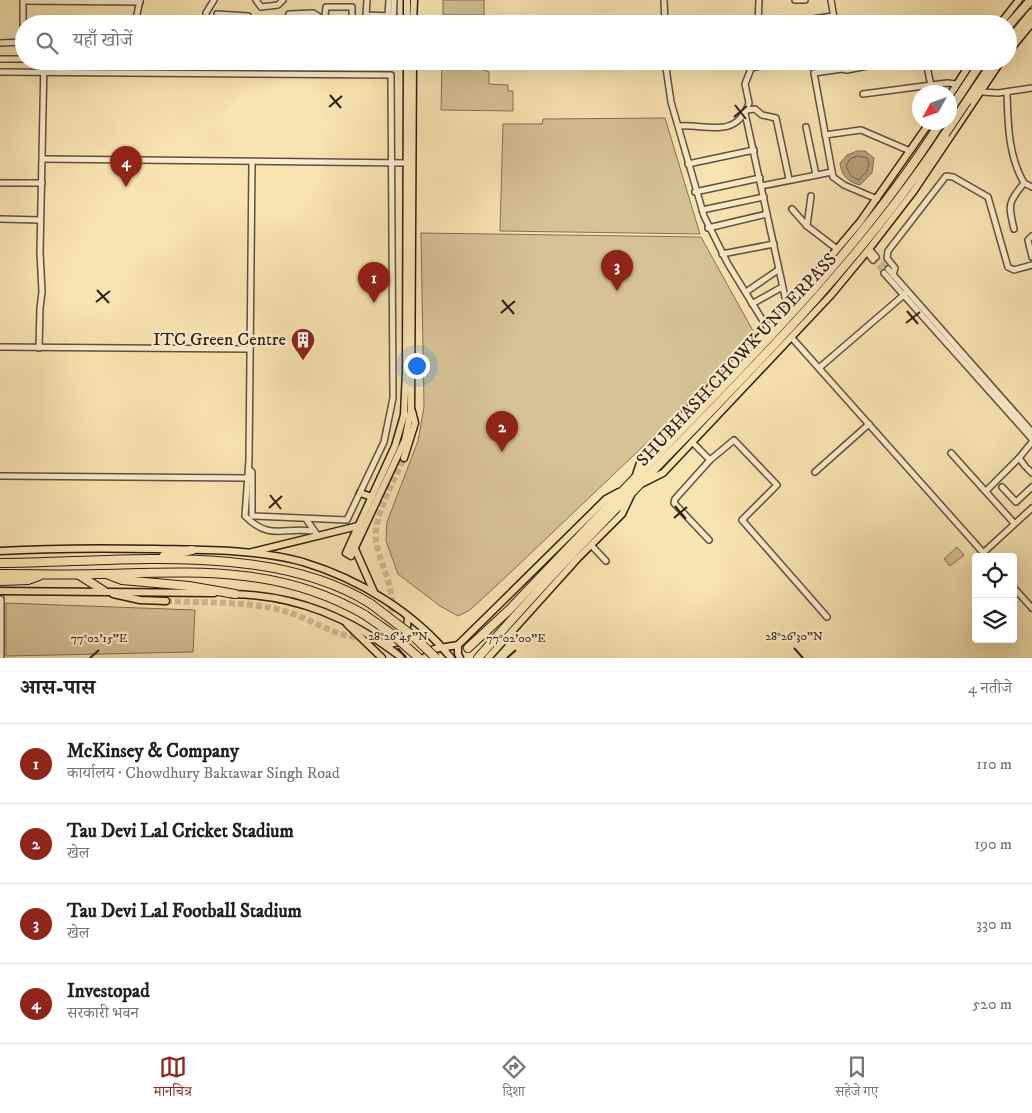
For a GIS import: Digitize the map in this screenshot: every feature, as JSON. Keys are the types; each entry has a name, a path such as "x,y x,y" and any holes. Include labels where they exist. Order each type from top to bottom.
{"highway":[{"path":"1017,16 1031,0"},
{"path":"1017,31 1032,13"},
{"path":"957,99 976,70"},
{"name":"SHUBHASH CHOWK UNDERPASS","path":"638,481 787,333 863,245 945,134 988,70"},
{"name":"SHUBHASH CHOWK UNDERPASS","path":"638,481 807,297 855,240 936,130"},
{"path":"478,658 638,481"},
{"path":"468,648 630,490"},
{"path":"157,558 192,550"},
{"path":"0,563 157,558 245,564 282,570 337,586 371,604 414,636 436,658"},
{"path":"4,574 41,576 214,574 270,578 327,596 365,615 392,634 419,658"},
{"path":"106,574 122,580 189,586 236,594"},
{"path":"79,575 104,591"},
{"path":"0,581 28,580 41,576"}],"main road":[{"path":"407,0 407,15"},
{"path":"413,15 414,0"},
{"path":"1007,15 1019,0"},
{"path":"1017,41 1032,23"},
{"path":"407,70 406,371 404,415 395,446 346,553 352,556 405,440 411,410 413,70"},
{"path":"957,84 966,70"},
{"path":"925,130 876,199 837,249 768,329 645,454 640,463 638,481 659,476 792,338 868,250 913,192 995,70"},
{"path":"404,458 415,423 411,410"},
{"path":"488,658 591,545 622,514 630,490"},
{"path":"424,658 434,649 441,646 458,645 606,499 630,490"},
{"path":"360,493 372,497"},
{"path":"248,553 358,526"},
{"path":"0,551 78,548 192,550 248,553 302,562 336,574 374,592 408,617 441,646 451,658"},
{"path":"355,549 374,592"},
{"path":"0,590 236,594 279,598 304,604 340,618 374,636 402,658"},
{"path":"104,591 132,599 166,601"},
{"path":"385,645 398,642 406,636 408,617"},
{"path":"340,618 358,633 382,658"},
{"path":"458,645 460,658"}],"street":[{"path":"206,15 214,0"},
{"path":"256,0 261,6 278,5 284,0"},
{"path":"366,15 367,0"},
{"path":"389,0 390,15"},
{"path":"392,15 394,0"},
{"path":"664,0 665,15"},
{"path":"758,15 759,0"},
{"path":"795,0 805,0"},
{"path":"831,0 833,15"},
{"path":"23,15 23,1 140,1 138,15"},
{"path":"325,15 326,7 352,7 352,15"},
{"path":"289,15 313,13 316,15"},
{"path":"217,15 232,15"},
{"path":"0,43 15,42"},
{"path":"0,59 15,59"},
{"path":"667,70 672,102 688,164 708,228 768,329"},
{"path":"679,126 691,125 703,129 718,128 736,121 746,111 750,100 745,84 750,70"},
{"path":"831,70 814,73 832,172 839,182 876,199"},
{"path":"928,70 931,85"},
{"path":"0,72 389,73 392,76 393,398 384,442 347,520 252,516 249,478 252,162"},
{"path":"39,348 42,292 40,220 44,72"},
{"path":"937,85 957,84"},
{"path":"863,94 912,88"},
{"path":"982,92 1007,92 1032,88"},
{"path":"1007,92 1009,140 1016,166 1024,184 1032,187"},
{"path":"746,111 754,109 762,115 776,118 789,180"},
{"path":"746,111 785,297"},
{"path":"806,127 816,175"},
{"path":"826,135 861,130 910,152"},
{"path":"688,164 754,150"},
{"path":"43,159 406,163"},
{"path":"761,186 832,172"},
{"path":"893,276 895,268 887,258 888,251 946,176 953,177 988,197 1008,267 1014,270 1032,265"},
{"path":"696,192 760,178"},
{"path":"0,183 42,183"},
{"path":"1014,229 1008,207 1010,201 1024,184"},
{"path":"807,226 811,196"},
{"path":"702,210 764,197"},
{"path":"792,209 807,226 837,249"},
{"path":"708,228 767,214"},
{"path":"0,219 40,220"},
{"path":"1032,236 1028,240 1032,258"},
{"path":"722,254 774,244"},
{"path":"868,250 875,258"},
{"path":"746,292 778,270"},
{"path":"986,491 1020,458 1032,441 905,294 886,271 893,276 905,294 1032,432"},
{"path":"752,304 782,287"},
{"path":"819,368 905,294"},
{"path":"792,338 983,553"},
{"path":"0,347 250,349"},
{"path":"815,472 869,424"},
{"path":"710,540 674,503 675,499 710,460 734,440 775,482 776,488 742,520 827,617"},
{"path":"692,442 710,460"},
{"path":"952,453 1014,523"},
{"path":"1020,458 1028,469"},
{"path":"0,476 249,478"},
{"path":"249,478 245,516 255,526 269,531 312,530"},
{"path":"1002,486 1016,502 1032,487"},
{"path":"987,553 1014,523 1032,508"},
{"path":"306,519 318,536"},
{"path":"591,545 606,561"},
{"path":"1017,591 1032,608"},
{"path":"1,599 1,658"}],"shaded area":[{"path":"443,0 484,0 484,15 443,15"},
{"path":"442,70 484,70 489,72 489,84 508,85 508,91 513,91 513,111 441,110"},
{"path":"665,118 700,234 500,231 503,124 542,124 543,119"},
{"path":"421,233 701,237 757,338 510,573 470,610 458,616 440,606 398,574 386,541 387,522 418,441 424,407"},
{"path":"957,547 964,555 950,566 944,559"},
{"path":"6,603 195,610 193,652 6,656"}],"water":[{"path":"857,151 865,151 874,158 872,173 860,185 846,177 840,163 847,155"}],"tunnel":[{"path":"876,257 888,269"},
{"path":"873,260 884,273"},
{"path":"166,601 226,603 270,608 294,614 345,635 367,637 378,633 389,617 392,599 377,547 376,530 381,509 404,458"}],"place":[{"name":"Investopad","path":"126,187"},
{"name":"Tau Devi Lal Football Stadium","path":"617,291"},
{"name":"McKinsey & Company","path":"374,303"},
{"name":"ITC Green Centre","path":"303,361"},
{"name":"Tau Devi Lal Cricket Stadium","path":"502,452"}]}
